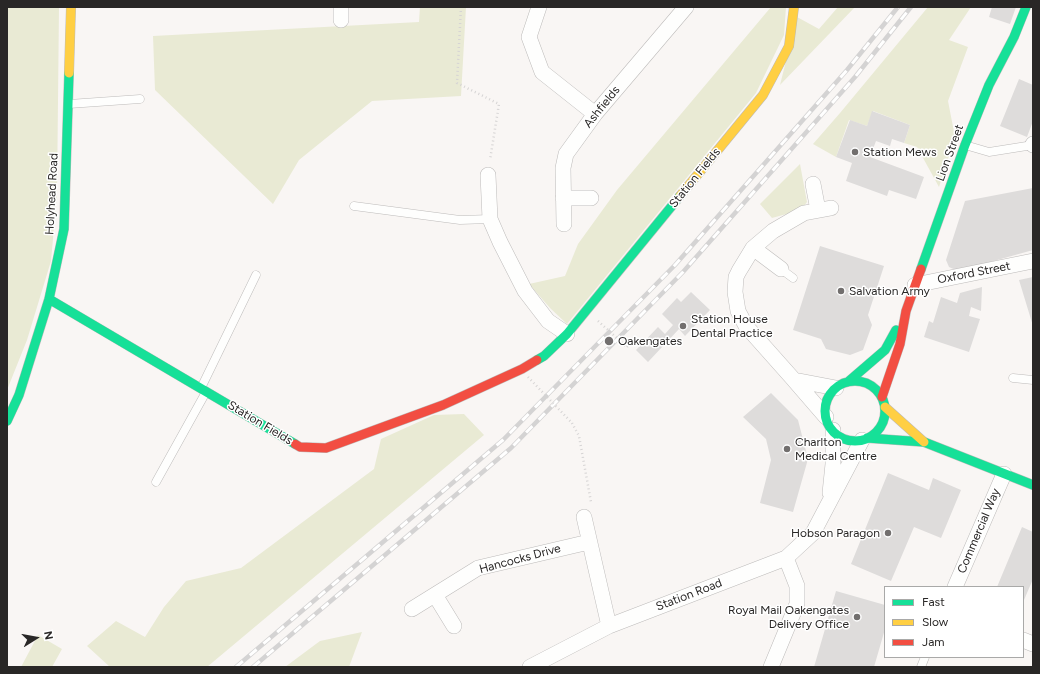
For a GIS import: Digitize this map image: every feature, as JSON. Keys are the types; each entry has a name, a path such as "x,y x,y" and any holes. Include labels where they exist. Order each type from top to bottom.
{"street":[{"name":"Holyhead Road","path":"7,421 19,395 49,298 64,229 71,7"},
{"path":"539,7 529,37 542,72 595,114"},
{"name":"Ashfields","path":"564,224 563,168 566,154 595,114 686,7"},
{"name":"Station Fields","path":"49,298 300,447 326,448 443,405 522,369 544,356 567,334 763,95 789,46 794,7"},
{"name":"Lion Street","path":"882,397 900,344 906,312 965,144 989,85 1014,36 1026,7"},
{"path":"488,175 490,219 525,291 548,321 567,334"},
{"path":"813,184 824,209 804,213 773,231 754,248 736,277 735,292 738,311 746,326 794,380 838,436 854,441 864,439 924,442 1033,485"},
{"path":"563,198 591,198"},
{"path":"754,248 787,274"},
{"name":"Oxford Street","path":"915,285 1033,261"},
{"name":"Lion Street","path":"843,385 885,350 906,312"},
{"path":"794,380 843,385 859,381 868,384 876,390 882,397 885,407 885,416 881,426 875,433 864,439"},
{"path":"829,424 826,409 827,401 831,394 843,385"},
{"path":"885,407 924,442"},
{"name":"Station Road","path":"829,424 833,464 829,502"},
{"name":"Station Road","path":"530,667 609,626 786,558 813,533 864,439"},
{"name":"Commercial Way","path":"955,586 1004,474"},
{"path":"584,517 609,626"},
{"name":"Hancocks Drive","path":"412,609 478,568 589,542"},
{"path":"772,667 797,604 797,586 786,558"},
{"path":"434,595 454,626"}],"lane":[{"path":"68,104 140,99"},
{"path":"965,144 989,152 1033,144"},
{"path":"354,206 460,220 490,219"},
{"path":"156,482 204,390 256,275"},
{"path":"1013,378 1033,380"}],"path":[{"path":"461,7 457,83 499,104 488,175"},
{"path":"598,320 627,347 637,336"},
{"path":"528,377 572,423 579,436 591,506 584,517"}],"green space":[{"path":"7,7 59,7 57,194 51,261 27,340 7,390"},
{"path":"420,7 466,7 461,96 372,101 299,160 273,204 155,90 153,36 419,22"},
{"path":"771,7 786,7 784,35 756,93 567,324 550,308 529,284 565,276 578,244 617,190"},
{"path":"838,7 855,7 780,85 797,17 819,29"},
{"path":"928,7 971,7 949,40 968,47 948,101 955,137 939,187 917,147 904,143 910,125 873,111 867,126 849,120 836,157 813,144"},
{"path":"800,164 807,202 801,210 772,218 760,204"},
{"path":"464,414 484,435 207,667 110,667 87,646 116,621 145,637 164,607 186,581 241,568 374,469 381,439 434,415"},
{"path":"362,632 349,667 285,667 320,641"},
{"path":"38,635 62,649 52,667 21,667"}],"building":[{"path":"992,7 1016,7 1010,24 989,17"},
{"path":"1019,79 1033,85 1033,121 1027,137 1000,126"},
{"name":"Station Mews","path":"872,111 910,125 904,143 892,139 890,146 876,141 870,157 924,177 916,199 889,190 887,196 846,181 852,163 836,157 850,120 867,126"},
{"path":"1033,188 1033,250 958,271 949,267 946,260 965,201"},
{"name":"Salvation Army","path":"820,246 884,266 868,315 872,325 863,350 850,355 826,349 821,339 793,330"},
{"path":"1033,277 1033,326 1019,280"},
{"path":"982,287 981,311 971,307 969,316 980,319 969,352 924,337 929,321 933,323 941,297 957,303 960,293"},
{"name":"Station House Dental Practice","path":"691,292 710,310 685,336 679,329 648,362 636,350 658,327 665,334 673,325 662,314 677,298 681,302"},
{"name":"Charlton Medical Centre","path":"771,393 798,420 808,459 793,512 760,503 771,460 766,439 743,417"},
{"name":"Hobson Paragon","path":"888,473 929,490 933,478 961,490 941,538 914,527 891,581 851,564"},
{"path":"1022,527 1033,532 1033,579 1024,600 1024,586 997,586"},
{"name":"Royal Mail Oakengates Delivery Office","path":"836,591 884,605 884,632 874,667 814,667"}],"railway":[{"path":"236,667 503,440 675,265 847,70 898,7"},
{"path":"253,667 511,448 683,272 855,77 911,7"}],"traffic: fast":[{"path":"921,269 965,145 989,85 1014,37 1026,7"},
{"path":"7,421 19,395 49,299 64,229 69,73"},
{"path":"537,360 544,356 567,334 680,196"},
{"path":"49,299 295,444"},
{"path":"849,381 885,350 896,330"},
{"path":"855,381 871,386 876,390 880,395 885,411 880,427 876,432 871,436 855,441 839,436 834,432 830,427 825,411 830,395 834,390 839,386 855,381"},
{"path":"867,438 924,442 1033,485"}],"traffic: slow":[{"path":"69,73 71,7"},
{"path":"680,196 763,95 789,46 794,7"},
{"path":"885,407 924,442"}],"traffic: jam":[{"path":"882,397 900,344 906,311 921,269"},
{"path":"295,444 300,447 326,448 443,405 522,369 537,360"}],"place":[{"name":"Station Mews","path":"855,152"},
{"name":"Salvation Army","path":"841,291"},
{"name":"Station House Dental Practice","path":"683,326"},
{"name":"Oakengates","path":"609,341"},
{"name":"Charlton Medical Centre","path":"787,449"},
{"name":"Hobson Paragon","path":"888,533"},
{"name":"Royal Mail Oakengates Delivery Office","path":"857,617"}]}
